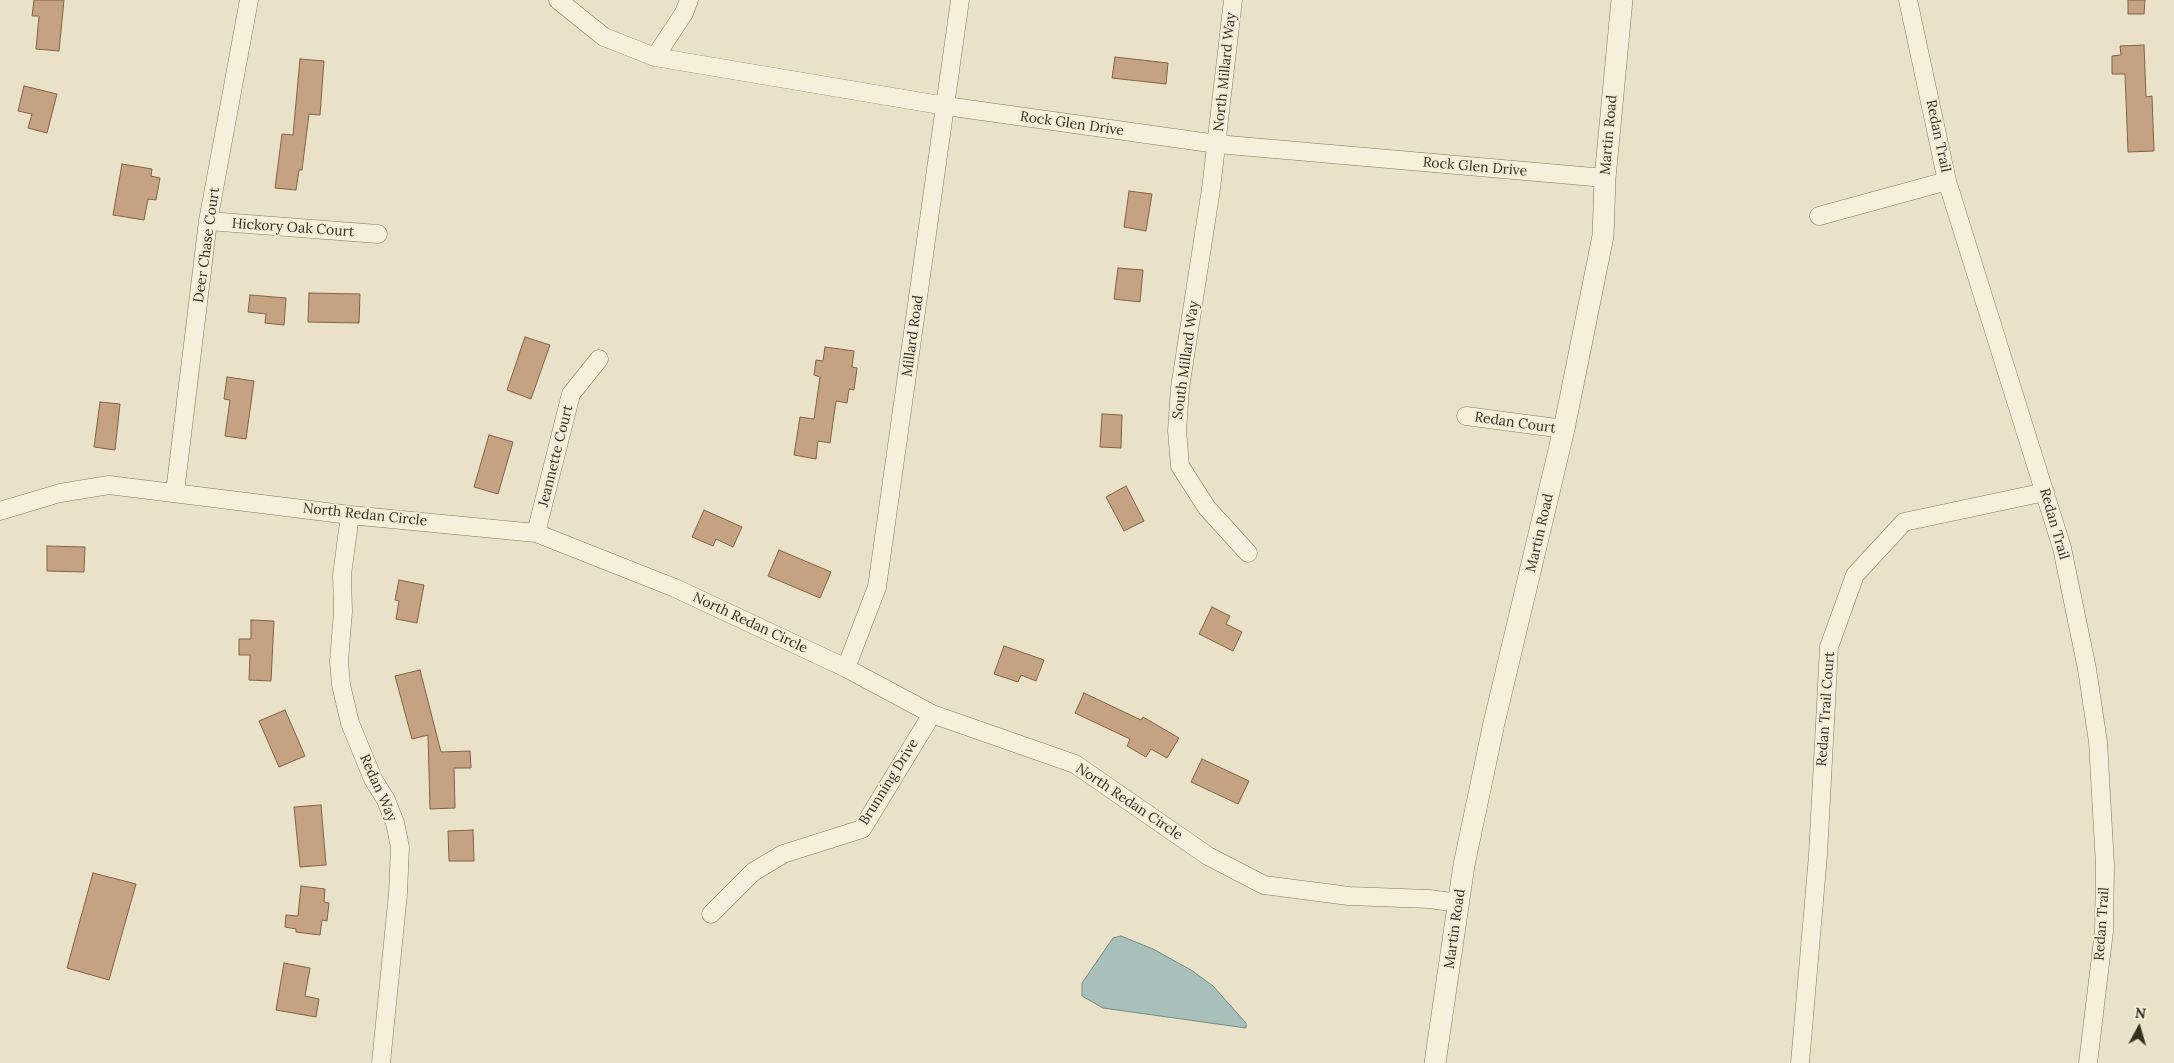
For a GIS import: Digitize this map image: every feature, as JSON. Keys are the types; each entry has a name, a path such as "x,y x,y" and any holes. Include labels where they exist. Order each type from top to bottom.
{"street":[{"name":"Deer Chase Court","path":"174,492 208,221 249,0"},
{"name":"Rock Glen Drive","path":"558,0 604,37 655,57 946,106 1217,144 1605,178"},
{"path":"655,57 689,0"},
{"name":"Millard Road","path":"846,668 877,587 960,0"},
{"name":"North Millard Way","path":"1217,144 1233,0"},
{"name":"Martin Road","path":"1435,1063 1458,903 1492,733 1564,429 1603,236 1605,178 1622,0"},
{"name":"Redan Trail","path":"1908,0 1947,181 2062,548 2087,669 2103,791 2106,865 2104,931 2088,1063"},
{"name":"South Millard Way","path":"1217,144 1180,388 1177,431 1180,466 1207,508 1248,553"},
{"path":"1819,216 1947,181"},
{"name":"Hickory Oak Court","path":"208,221 378,234"},
{"name":"Jeannette Court","path":"536,533 571,394 599,359"},
{"name":"Redan Court","path":"1466,416 1564,429"},
{"name":"North Redan Circle","path":"0,511 60,492 108,485 350,515 536,533 675,588 846,668 932,714 1075,764 1208,856 1264,885 1349,896 1429,899 1458,903"},
{"name":"Redan Trail Court","path":"1800,1063 1818,855 1829,647 1855,575 1904,522 2045,492"},
{"name":"Redan Way","path":"350,515 342,575 343,612 338,661 341,685 350,723 373,779 386,800 395,823 400,847 398,893 381,1063"},
{"name":"Brunning Drive","path":"711,914 753,872 783,854 862,829 932,714"}],"water":[{"path":"1121,936 1153,949 1191,970 1213,986 1246,1023 1246,1028 1103,1008 1082,996 1082,983 1113,938"}],"building":[{"path":"34,0 64,0 59,51 36,49 39,16 32,16"},
{"path":"2128,0 2145,0 2144,14 2128,14"},
{"path":"2144,45 2146,97 2152,96 2154,151 2128,152 2125,74 2112,74 2112,56 2121,55 2120,46"},
{"path":"1115,57 1168,63 1166,84 1112,78"},
{"path":"300,59 324,61 320,115 309,114 302,170 299,170 296,190 275,188 282,134 293,135"},
{"path":"24,86 57,94 47,133 28,128 32,114 18,111"},
{"path":"122,164 152,169 151,176 160,178 156,200 148,199 144,220 113,215"},
{"path":"1129,191 1152,194 1146,231 1124,227"},
{"path":"1118,268 1143,270 1140,302 1114,299"},
{"path":"309,293 360,294 359,323 308,322"},
{"path":"250,295 286,298 284,325 265,323 266,314 248,312"},
{"path":"525,337 550,345 531,399 507,390"},
{"path":"825,347 854,351 852,367 857,368 854,390 849,389 847,403 836,401 830,443 818,441 816,459 794,455 800,417 814,419 820,377 814,375 816,360 823,361"},
{"path":"227,377 254,381 246,439 225,436 230,400 224,399"},
{"path":"100,402 120,404 115,450 94,447"},
{"path":"1102,414 1122,415 1121,448 1100,447"},
{"path":"489,435 513,442 498,494 474,487"},
{"path":"1126,486 1144,521 1124,531 1106,497"},
{"path":"704,510 742,527 733,547 716,539 713,546 692,537"},
{"path":"47,546 85,547 84,572 47,571"},
{"path":"779,550 831,572 820,598 768,576"},
{"path":"399,580 424,585 417,623 396,619 399,601 395,600"},
{"path":"1212,607 1230,616 1226,624 1242,632 1233,651 1199,634"},
{"path":"251,620 274,621 271,681 249,680 250,655 239,655 239,639 251,639"},
{"path":"1004,646 1044,660 1036,681 1021,675 1018,682 994,674"},
{"path":"420,670 441,752 470,751 471,768 454,768 455,808 430,809 428,735 412,739 395,676"},
{"path":"1084,693 1141,720 1143,717 1179,738 1167,758 1151,749 1146,757 1127,746 1130,739 1075,713"},
{"path":"285,710 305,756 279,767 259,721"},
{"path":"1202,759 1249,781 1238,804 1191,782"},
{"path":"321,805 326,865 300,867 294,807"},
{"path":"473,830 474,861 449,861 448,831"},
{"path":"93,873 136,884 109,980 67,968"},
{"path":"301,886 325,889 324,902 329,903 327,921 322,920 320,935 296,932 296,929 285,927 286,915 298,916"},
{"path":"284,963 310,968 305,996 319,999 316,1017 276,1010"}]}
